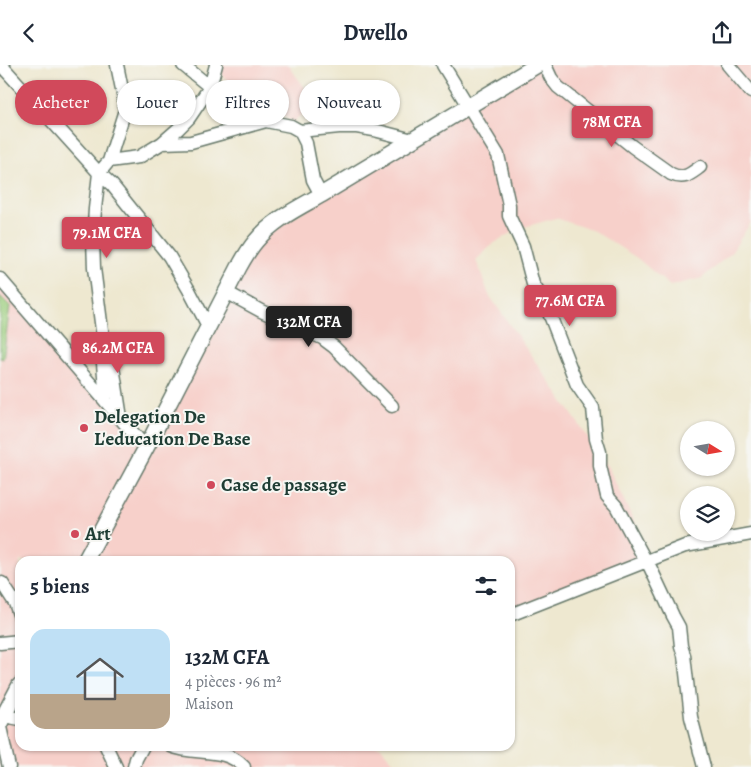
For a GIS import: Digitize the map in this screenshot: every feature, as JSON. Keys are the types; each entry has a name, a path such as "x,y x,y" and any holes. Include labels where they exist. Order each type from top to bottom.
{"main road":[{"path":"88,556 146,448 239,267 260,236 289,213 537,65"},
{"path":"1,722 15,695"}],"street":[{"path":"1,65 112,185 168,256 190,290 208,326"},
{"path":"106,402 104,345 94,269 93,239 94,209 99,173 109,161 125,110 117,65"},
{"path":"183,65 206,84"},
{"path":"212,80 216,65"},
{"path":"443,65 498,155 509,205 509,216 523,246 533,284 553,323 577,385 593,408 596,439 600,452 600,466 607,496 616,506 650,567 679,627 691,717 704,767"},
{"path":"545,65 558,87 633,147 671,174 682,177 700,167"},
{"path":"728,65 751,92"},
{"path":"109,161 139,157 162,143 189,119 206,93"},
{"path":"162,143 191,143 252,125"},
{"path":"286,125 300,131 306,143 313,180 321,195"},
{"path":"300,131 357,127 374,129 413,140"},
{"path":"0,279 146,448"},
{"path":"226,292 260,311 328,342 392,405"},
{"path":"104,345 114,373 121,419"},
{"path":"515,613 691,544 751,533"},
{"path":"2,583 15,603"},
{"path":"0,643 15,642"},
{"path":"9,767 1,722 15,720"},
{"path":"108,751 116,767"},
{"path":"134,767 140,751"},
{"path":"190,751 232,757 244,767"}],"shaded area":[{"path":"223,65 290,65 299,80 299,117 293,122 289,119 289,80 228,80 223,77 221,67"},
{"path":"537,65 751,65 751,222 731,253 702,278 670,286 637,258 594,231 556,218 517,229 493,244 476,260 489,295 606,463 643,540 650,561 515,610 515,556 15,556 15,751 384,751 397,767 0,767 0,359 3,359 10,307 0,296 0,279 146,448 258,240"}],"green space":[{"path":"0,296 10,306 3,359 0,358"}],"place":[{"name":"Delegation De L'education De Base","path":"84,428"},
{"name":"Case de passage","path":"211,485"},
{"name":"Art","path":"75,534"}]}
